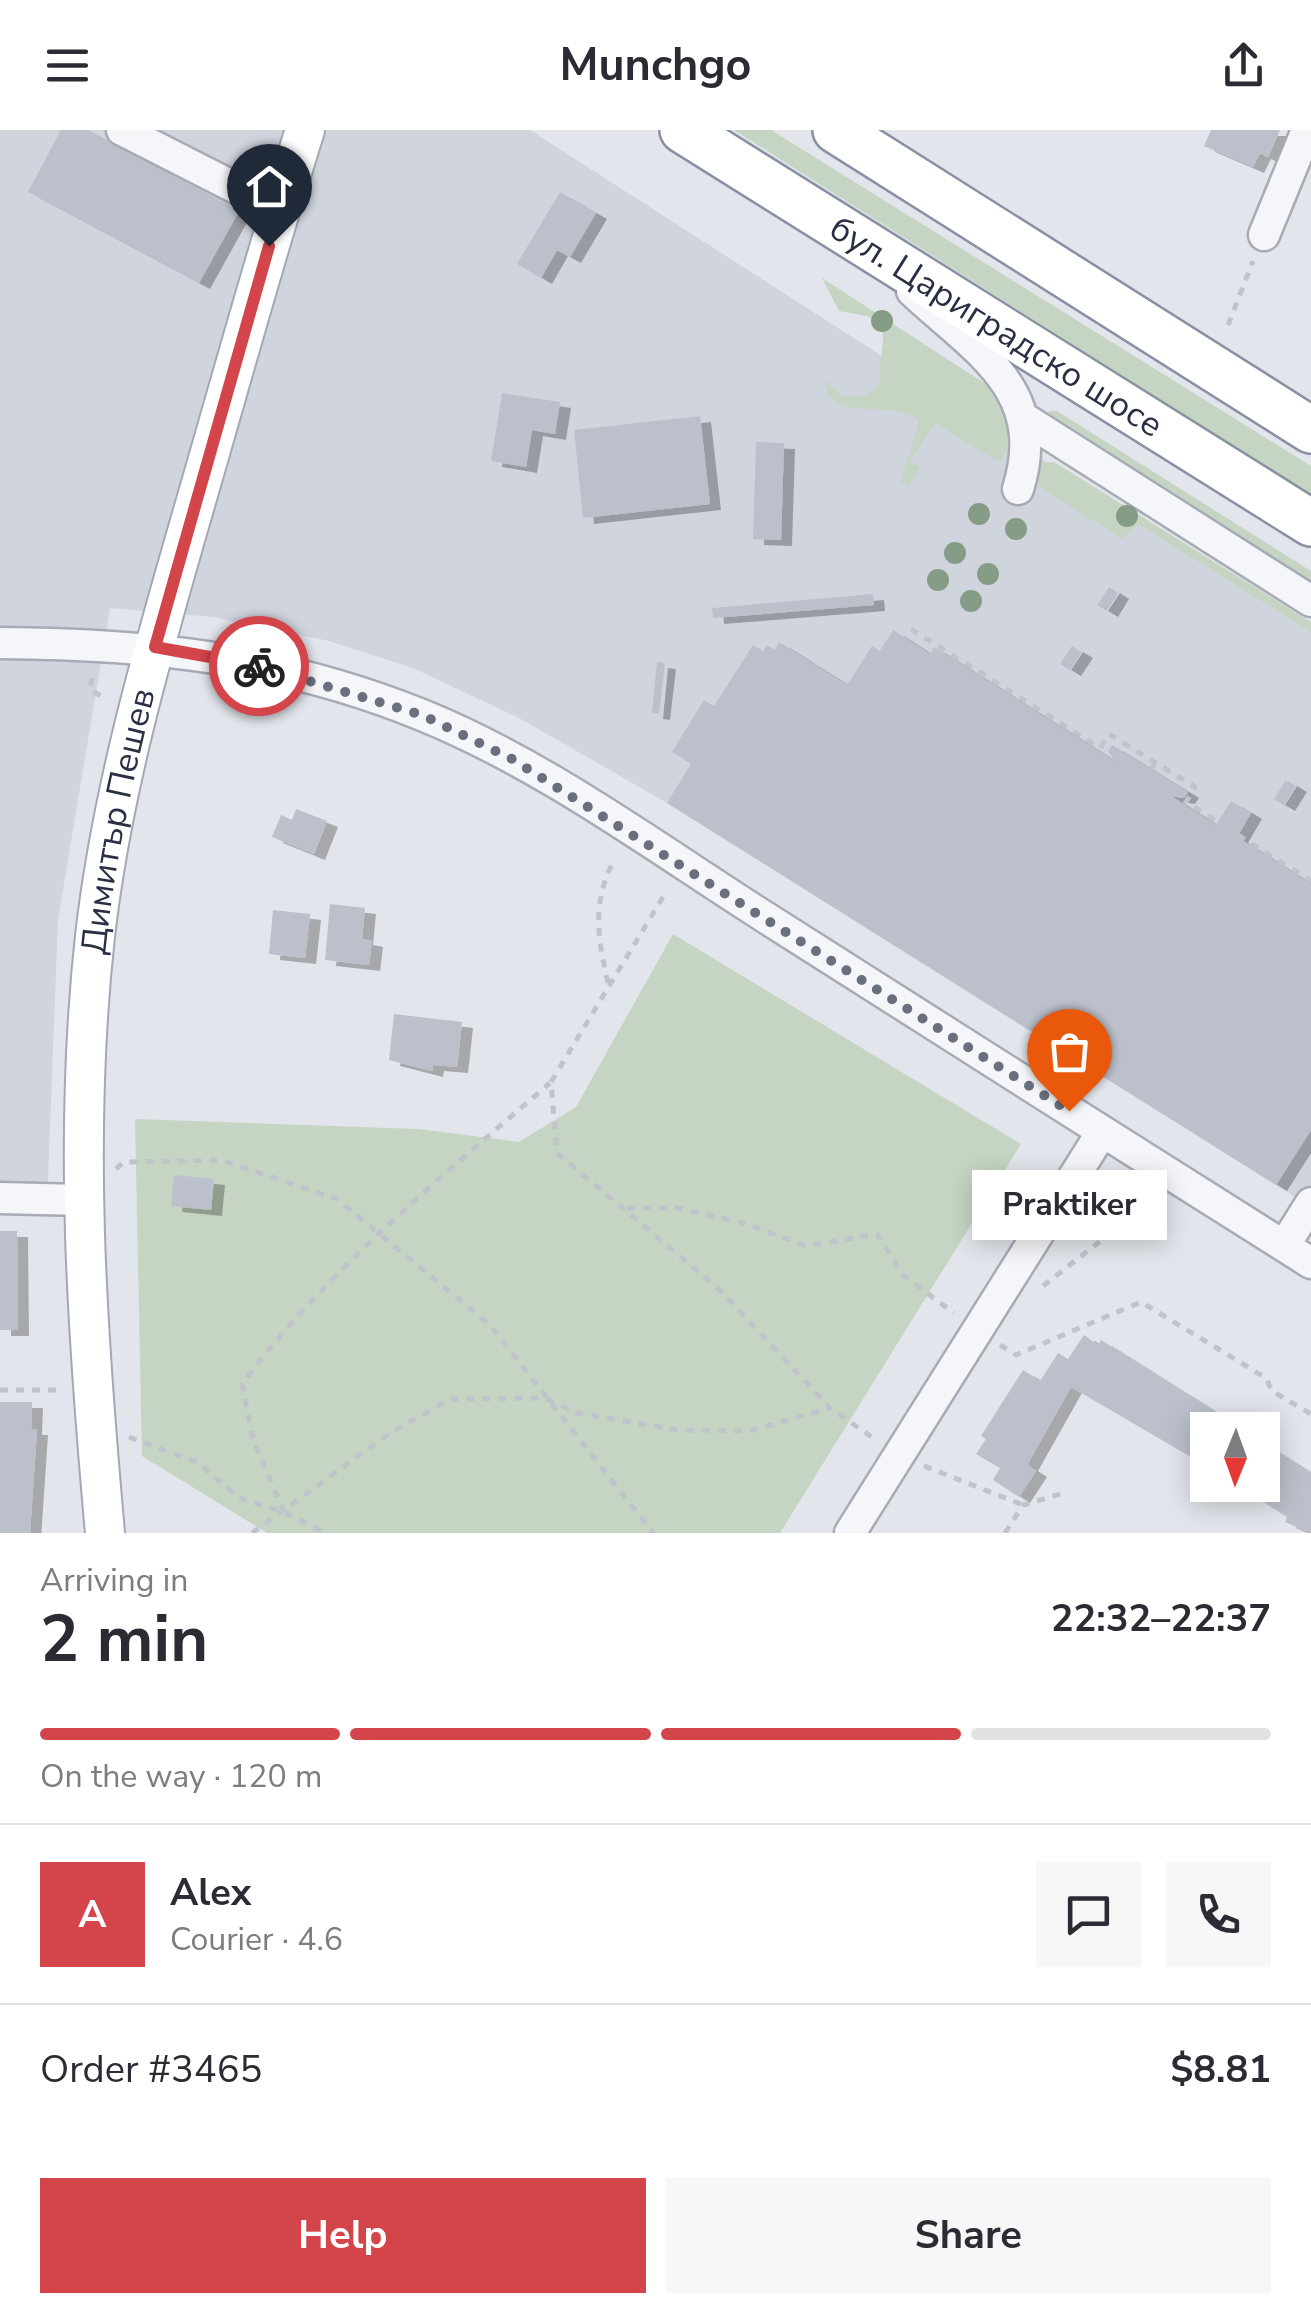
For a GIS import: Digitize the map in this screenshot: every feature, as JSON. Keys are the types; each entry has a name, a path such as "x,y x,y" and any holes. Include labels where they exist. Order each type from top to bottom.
{"highway":[{"name":"бул. Цариградско шосе","path":"683,130 1311,523"},
{"path":"836,130 1311,430"}],"main road":[{"name":"Димитър Пешев","path":"105,1533 82,1200 81,1117 95,935 112,828 155,647 306,130"}],"street":[{"path":"122,130 280,210"},
{"path":"1264,235 1307,130"},
{"path":"847,232 1011,386 1025,419 1027,454 1018,488"},
{"path":"1025,419 1311,601"},
{"path":"0,643 155,647 310,678 422,715 474,738 613,820 1311,1264"},
{"path":"850,1533 1102,1132"},
{"path":"0,1198 82,1200"},
{"path":"1284,1246 1311,1203"}],"path":[{"path":"1228,325 1264,235"},
{"path":"911,629 1100,748 1109,734 1195,787 1186,802 1218,822"},
{"path":"92,678 90,690 102,693 109,702"},
{"path":"1238,835 1311,881"},
{"path":"609,986 600,948 598,892 612,864"},
{"path":"284,1512 253,1439 242,1384 287,1323 377,1232 551,1082 663,897"},
{"path":"551,1082 557,1152 718,1289 830,1408 899,1456 1023,1504 1067,1492"},
{"path":"82,1200 124,1162 222,1160 337,1200 490,1325 652,1533"},
{"path":"1041,1287 1149,1204"},
{"path":"624,1208 677,1208 747,1224 806,1246 877,1234 904,1276 1016,1355 1142,1302 1266,1378 1272,1390 1311,1414"},
{"path":"0,1390 94,1409 197,1462 239,1498 284,1512 326,1533"},
{"path":"252,1533 393,1431 451,1400 546,1398 577,1413 677,1430 749,1431 830,1408"},
{"path":"1005,1533 1023,1504"}],"shaded area":[{"path":"0,130 530,130 1311,632 1311,1207 667,803 519,718 413,668 329,641 213,617 110,608 58,920 47,1205 0,1203"}],"green space":[{"path":"734,130 771,130 1311,466 1311,495"},
{"path":"822,278 995,390 1007,424 1003,459 997,461 935,423 910,461 920,468 908,487 901,482 919,420 897,411 849,407 828,396 824,380 844,397 864,396 876,388 883,333 876,320 839,311"},
{"path":"1049,411 1057,411 1311,571 1311,584 1047,416"},
{"path":"1045,462 1054,462 1311,622 1311,632 1138,524 1123,539 1039,487 1037,474"},
{"path":"673,934 1021,1144 780,1533 267,1533 142,1456 135,1119 419,1129 519,1142 576,1107"}],"building":[{"path":"61,130 88,130 239,211 199,283 28,192"},
{"path":"1211,130 1280,130 1268,157 1260,153 1253,167 1204,146"},
{"path":"560,192 596,213 570,257 557,250 541,278 517,264"},
{"path":"502,393 560,402 555,434 532,430 526,467 491,461"},
{"path":"700,416 710,504 583,518 574,430"},
{"path":"756,442 784,443 781,540 753,539"},
{"path":"1109,587 1118,593 1107,611 1097,605"},
{"path":"873,594 874,605 713,618 712,608"},
{"path":"893,630 930,654 934,647 1116,762 1108,751 1112,745 1188,792 1184,798 1171,796 1216,825 1231,801 1251,813 1237,837 1311,884 1311,1130 1276,1185 667,803 691,764 672,752 704,700 714,706 753,645 763,651 767,645 775,650 779,642 847,685 872,646 880,651"},
{"path":"1072,646 1082,652 1070,670 1060,664"},
{"path":"657,662 665,663 659,714 652,713"},
{"path":"1286,780 1296,786 1284,805 1274,799"},
{"path":"296,809 327,821 314,854 272,837 281,815 292,820"},
{"path":"330,904 365,908 362,939 372,941 369,965 325,960"},
{"path":"273,910 310,914 305,958 269,954"},
{"path":"394,1014 462,1022 457,1067 433,1065 432,1071 389,1060"},
{"path":"174,1175 214,1179 211,1210 171,1206"},
{"path":"0,1231 17,1231 18,1330 0,1330"},
{"path":"1084,1335 1098,1345 1101,1340 1215,1412 1190,1412 1190,1456 1071,1387 1027,1465 1036,1471 1019,1497 993,1480 1000,1468 976,1454 986,1439 981,1436 1023,1370 1040,1381 1058,1353 1068,1359"},
{"path":"0,1402 32,1402 31,1429 37,1429 30,1533 0,1533"},
{"path":"1280,1453 1311,1473 1311,1533 1285,1522 1287,1517 1263,1502 1280,1502"}],"way so far":[{"path":"259,666 370,696 474,738 613,820 1069,1111"}],"place":[{"name":"Praktiker","path":"1069,1111"}],"route":[{"path":"259,666 155,647 269,246"}]}
